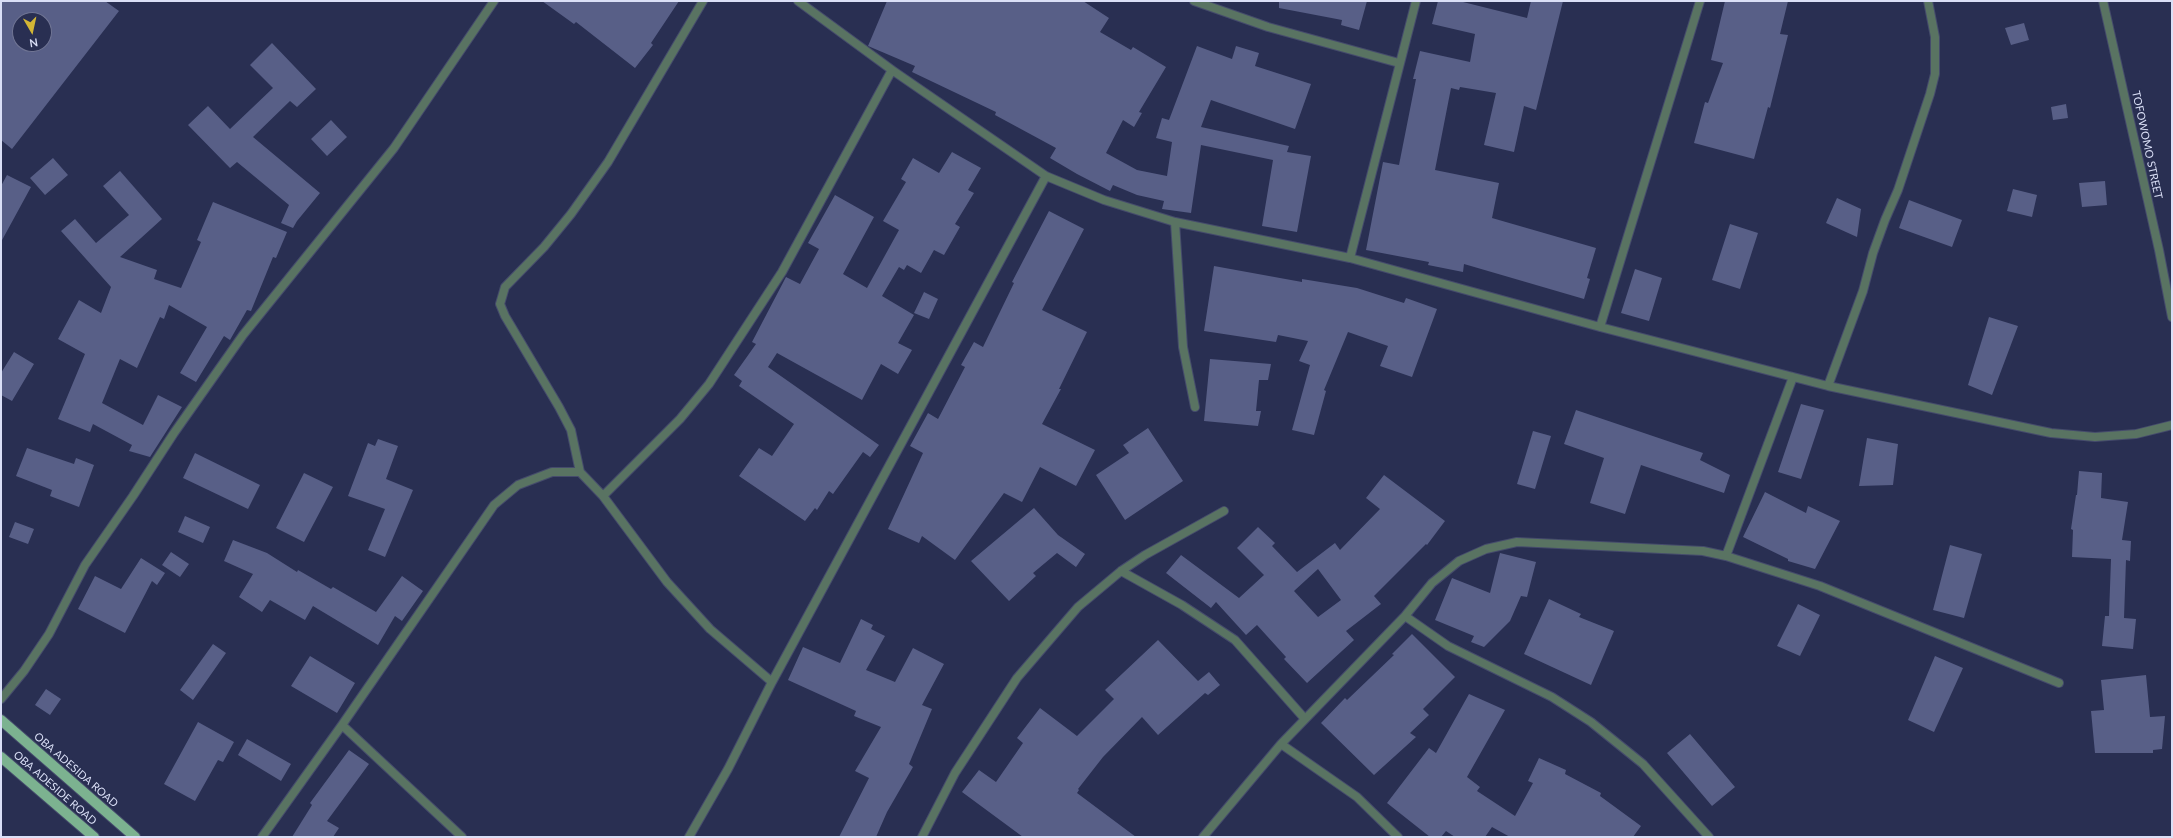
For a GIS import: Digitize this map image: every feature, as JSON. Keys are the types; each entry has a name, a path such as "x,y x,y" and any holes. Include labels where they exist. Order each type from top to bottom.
{"main road":[{"name":"OBA ADESIDA ROAD","path":"1,720 135,837"},
{"name":"OBA ADESIDE ROAD","path":"1,757 94,837"}],"street":[{"path":"1,700 24,671 49,634 85,565 133,496 178,426 243,335 394,148 494,1"},
{"path":"703,1 608,162 567,220 544,248 505,287 500,304 505,316 544,381 570,430 580,472 603,496 667,582 710,629 772,682"},
{"path":"798,1 892,70 1046,176 1104,200 1175,222 1350,258 1600,327 1828,386 2051,433 2095,437 2136,434 2172,425"},
{"path":"1194,1 1268,27 1399,63"},
{"path":"1350,258 1416,1"},
{"path":"1600,327 1700,1"},
{"path":"1828,386 1863,291 1873,253 1898,190 1930,94 1935,74 1935,37 1928,1"},
{"name":"TOFOWOMO STREET","path":"2103,1 2159,250 2172,317"},
{"path":"603,496 680,419 709,384 782,272 892,70"},
{"path":"689,837 728,769 772,682 1046,176"},
{"path":"1175,222 1183,347 1195,407"},
{"path":"1726,556 1792,377"},
{"path":"262,837 342,725 494,505 518,485 552,472 580,472"},
{"path":"922,837 955,773 1017,678 1078,607 1121,571 1145,555 1224,511"},
{"path":"1203,837 1281,744 1405,616 1432,583 1459,561 1486,549 1517,542 1547,542 1703,551 1726,556 1820,586 2059,683"},
{"path":"1121,571 1182,605 1235,640 1305,719"},
{"path":"1405,616 1448,646 1545,693 1591,722 1643,764 1709,837"},
{"path":"342,725 462,837"},
{"path":"1281,744 1357,797 1398,837"}],"building":[{"path":"1,1 105,1 119,11 12,149 1,140"},
{"path":"542,1 679,1 651,43 653,45 635,68 576,22 574,24"},
{"path":"887,1 1083,1 1109,18 1100,32 1131,50 1133,47 1166,67 1139,112 1142,113 1134,127 1123,120 1106,153 1137,170 1167,176 1172,142 1156,138 1162,118 1169,120 1197,46 1232,59 1236,46 1259,53 1255,66 1311,84 1295,129 1211,100 1201,127 1289,146 1287,152 1311,156 1297,232 1262,226 1273,160 1201,145 1191,213 1162,209 1164,201 1137,195 1113,185 1110,191 1077,174 1050,158 1056,148 995,115 996,112 912,72 915,66 868,46"},
{"path":"1279,1 1367,1 1359,30 1341,25 1342,20 1279,8"},
{"path":"1438,1 1459,1 1527,18 1531,1 1563,1 1536,110 1524,106 1514,152 1484,145 1496,93 1460,87 1459,90 1451,88 1435,170 1499,183 1492,218 1596,248 1587,278 1590,279 1584,299 1464,264 1463,272 1428,265 1429,262 1366,250 1383,162 1399,165 1416,79 1413,79 1420,51 1470,62 1475,34 1432,24"},
{"path":"1725,1 1788,1 1780,34 1788,35 1770,108 1768,107 1754,159 1694,143 1705,102 1708,103 1723,63 1711,60"},
{"path":"2024,23 2029,40 2011,45 2005,28"},
{"path":"272,43 316,89 297,107 290,101 253,137 320,193 293,228 281,223 289,205 237,162 230,168 188,125 208,106 230,129 273,88 250,65"},
{"path":"2066,104 2068,118 2053,120 2051,107"},
{"path":"331,120 347,137 327,156 311,139"},
{"path":"952,152 981,168 968,190 974,193 955,224 960,227 944,255 934,250 921,273 907,265 904,270 899,267 882,296 914,315 898,343 912,350 898,374 881,364 862,400 777,353 768,367 879,445 870,457 863,452 833,494 829,491 817,510 815,508 805,521 739,476 759,448 772,456 794,424 739,386 742,381 734,375 756,344 752,342 786,277 800,284 819,249 808,243 835,195 874,217 843,274 867,288 899,230 883,221 906,182 901,179 913,158 939,173"},
{"path":"53,158 68,175 45,195 30,178"},
{"path":"120,171 162,219 120,257 157,270 154,279 181,288 201,242 197,240 213,202 287,232 276,258 273,257 251,311 247,310 230,340 224,336 196,382 180,373 207,327 169,305 164,319 160,317 137,368 120,359 102,403 143,425 158,395 182,407 150,457 129,451 132,445 93,424 90,432 58,419 85,354 58,339 79,300 101,313 111,287 61,231 75,219 96,243 129,215 103,186"},
{"path":"7,175 31,187 1,242 1,186"},
{"path":"2105,181 2107,205 2082,207 2079,183"},
{"path":"2013,189 2037,195 2032,217 2007,211"},
{"path":"1837,198 1861,209 1857,237 1826,223"},
{"path":"1909,200 1962,220 1952,247 1899,228"},
{"path":"1049,211 1084,229 1042,310 1087,332 1059,389 1061,389 1042,424 1095,450 1076,486 1040,467 1022,502 1004,493 955,560 922,536 919,543 888,529 923,453 910,446 928,413 938,419 965,367 961,365 974,342 983,347 1014,283 1012,282"},
{"path":"1730,224 1758,233 1740,289 1712,280"},
{"path":"1214,266 1302,282 1302,279 1357,288 1404,303 1406,298 1437,309 1412,377 1380,366 1388,346 1348,332 1324,390 1326,391 1314,435 1292,430 1310,365 1299,361 1308,341 1278,335 1276,342 1204,331"},
{"path":"1635,269 1662,278 1649,321 1621,313"},
{"path":"924,292 938,299 929,319 914,313"},
{"path":"1989,317 2018,326 1992,395 1968,385"},
{"path":"14,352 34,364 12,401 1,395 1,373"},
{"path":"1210,359 1271,364 1268,380 1259,380 1256,411 1261,411 1258,426 1204,421"},
{"path":"1801,404 1824,410 1801,479 1778,472"},
{"path":"1576,410 1703,453 1700,460 1730,475 1724,493 1641,465 1625,514 1590,503 1604,458 1564,444"},
{"path":"1148,428 1183,481 1125,520 1096,475 1129,453 1123,445"},
{"path":"1533,431 1551,436 1535,489 1517,484"},
{"path":"1867,438 1898,444 1893,485 1859,486"},
{"path":"378,439 398,446 386,479 413,490 385,557 368,550 385,509 348,496 368,443 375,446"},
{"path":"27,448 74,464 76,458 94,465 79,507 50,496 52,490 16,476"},
{"path":"195,453 260,485 248,509 183,478"},
{"path":"2079,471 2102,473 2101,498 2128,502 2122,540 2131,541 2130,561 2126,560 2124,618 2136,619 2133,649 2102,646 2105,616 2109,616 2111,559 2072,557 2073,530 2071,529 2077,495"},
{"path":"304,473 333,487 304,542 276,528"},
{"path":"1384,475 1445,521 1427,545 1426,544 1374,596 1381,604 1346,631 1354,640 1307,683 1284,659 1286,657 1257,625 1246,635 1216,602 1211,608 1166,573 1181,555 1239,598 1264,575 1237,548 1258,527 1275,543 1272,546 1297,572 1335,543 1340,550 1380,509 1366,498","holes":["1318,569 1341,600 1318,617 1294,591"]},
{"path":"1765,492 1806,513 1808,506 1840,521 1815,569 1788,561 1788,559 1743,537"},
{"path":"1034,508 1058,535 1085,554 1076,567 1057,553 1033,573 1036,576 1009,601 971,561"},
{"path":"185,516 210,527 203,543 178,532"},
{"path":"15,522 34,529 28,544 9,537"},
{"path":"233,540 267,553 297,572 298,570 331,589 333,587 376,612 402,576 423,591 402,621 395,616 378,645 313,606 305,620 270,600 262,612 239,597 253,574 224,561"},
{"path":"1950,545 1982,554 1964,618 1933,610"},
{"path":"171,552 189,564 180,577 162,565"},
{"path":"1500,553 1536,562 1527,597 1521,596 1510,621 1484,647 1471,642 1474,636 1435,620 1452,578 1490,593"},
{"path":"141,558 165,573 157,585 152,581 125,633 78,609 95,576 121,589"},
{"path":"1549,599 1581,614 1579,617 1614,631 1591,685 1524,654"},
{"path":"1798,604 1820,615 1800,656 1777,646"},
{"path":"861,619 873,625 871,629 885,636 866,670 895,682 913,648 944,664 922,705 932,709 909,764 913,767 887,812 876,837 839,837 869,778 855,771 881,727 854,716 856,711 788,680 803,647 840,663"},
{"path":"1412,634 1455,677 1423,709 1429,715 1410,733 1416,737 1374,775 1321,723 1345,698 1347,700 1394,655 1392,654"},
{"path":"1158,640 1198,681 1209,672 1220,685 1208,695 1205,693 1158,735 1142,717 1103,757 1078,789 1079,790 1077,793 1136,837 1023,837 962,792 979,770 996,782 1023,743 1017,738 1040,708 1077,736 1114,699 1105,690"},
{"path":"213,644 226,653 193,700 180,690"},
{"path":"310,656 355,683 337,713 291,686"},
{"path":"1935,656 1963,668 1934,732 1908,720"},
{"path":"2146,675 2150,717 2165,716 2162,749 2153,750 2153,753 2095,753 2091,711 2104,710 2101,680"},
{"path":"46,689 61,699 50,715 35,705"},
{"path":"1469,694 1505,710 1467,777 1480,787 1477,791 1515,816 1533,783 1528,781 1539,758 1566,770 1565,774 1601,793 1600,796 1641,826 1633,837 1510,837 1492,827 1485,837 1455,837 1446,831 1441,837 1430,837 1387,803 1429,748 1436,753"},
{"path":"198,722 234,742 223,762 218,760 195,801 164,784"},
{"path":"1690,734 1735,787 1712,806 1667,753"},
{"path":"247,739 291,764 281,781 238,755"},
{"path":"349,750 369,764 327,821 339,828 333,837 292,837 312,805 310,803"}]}
